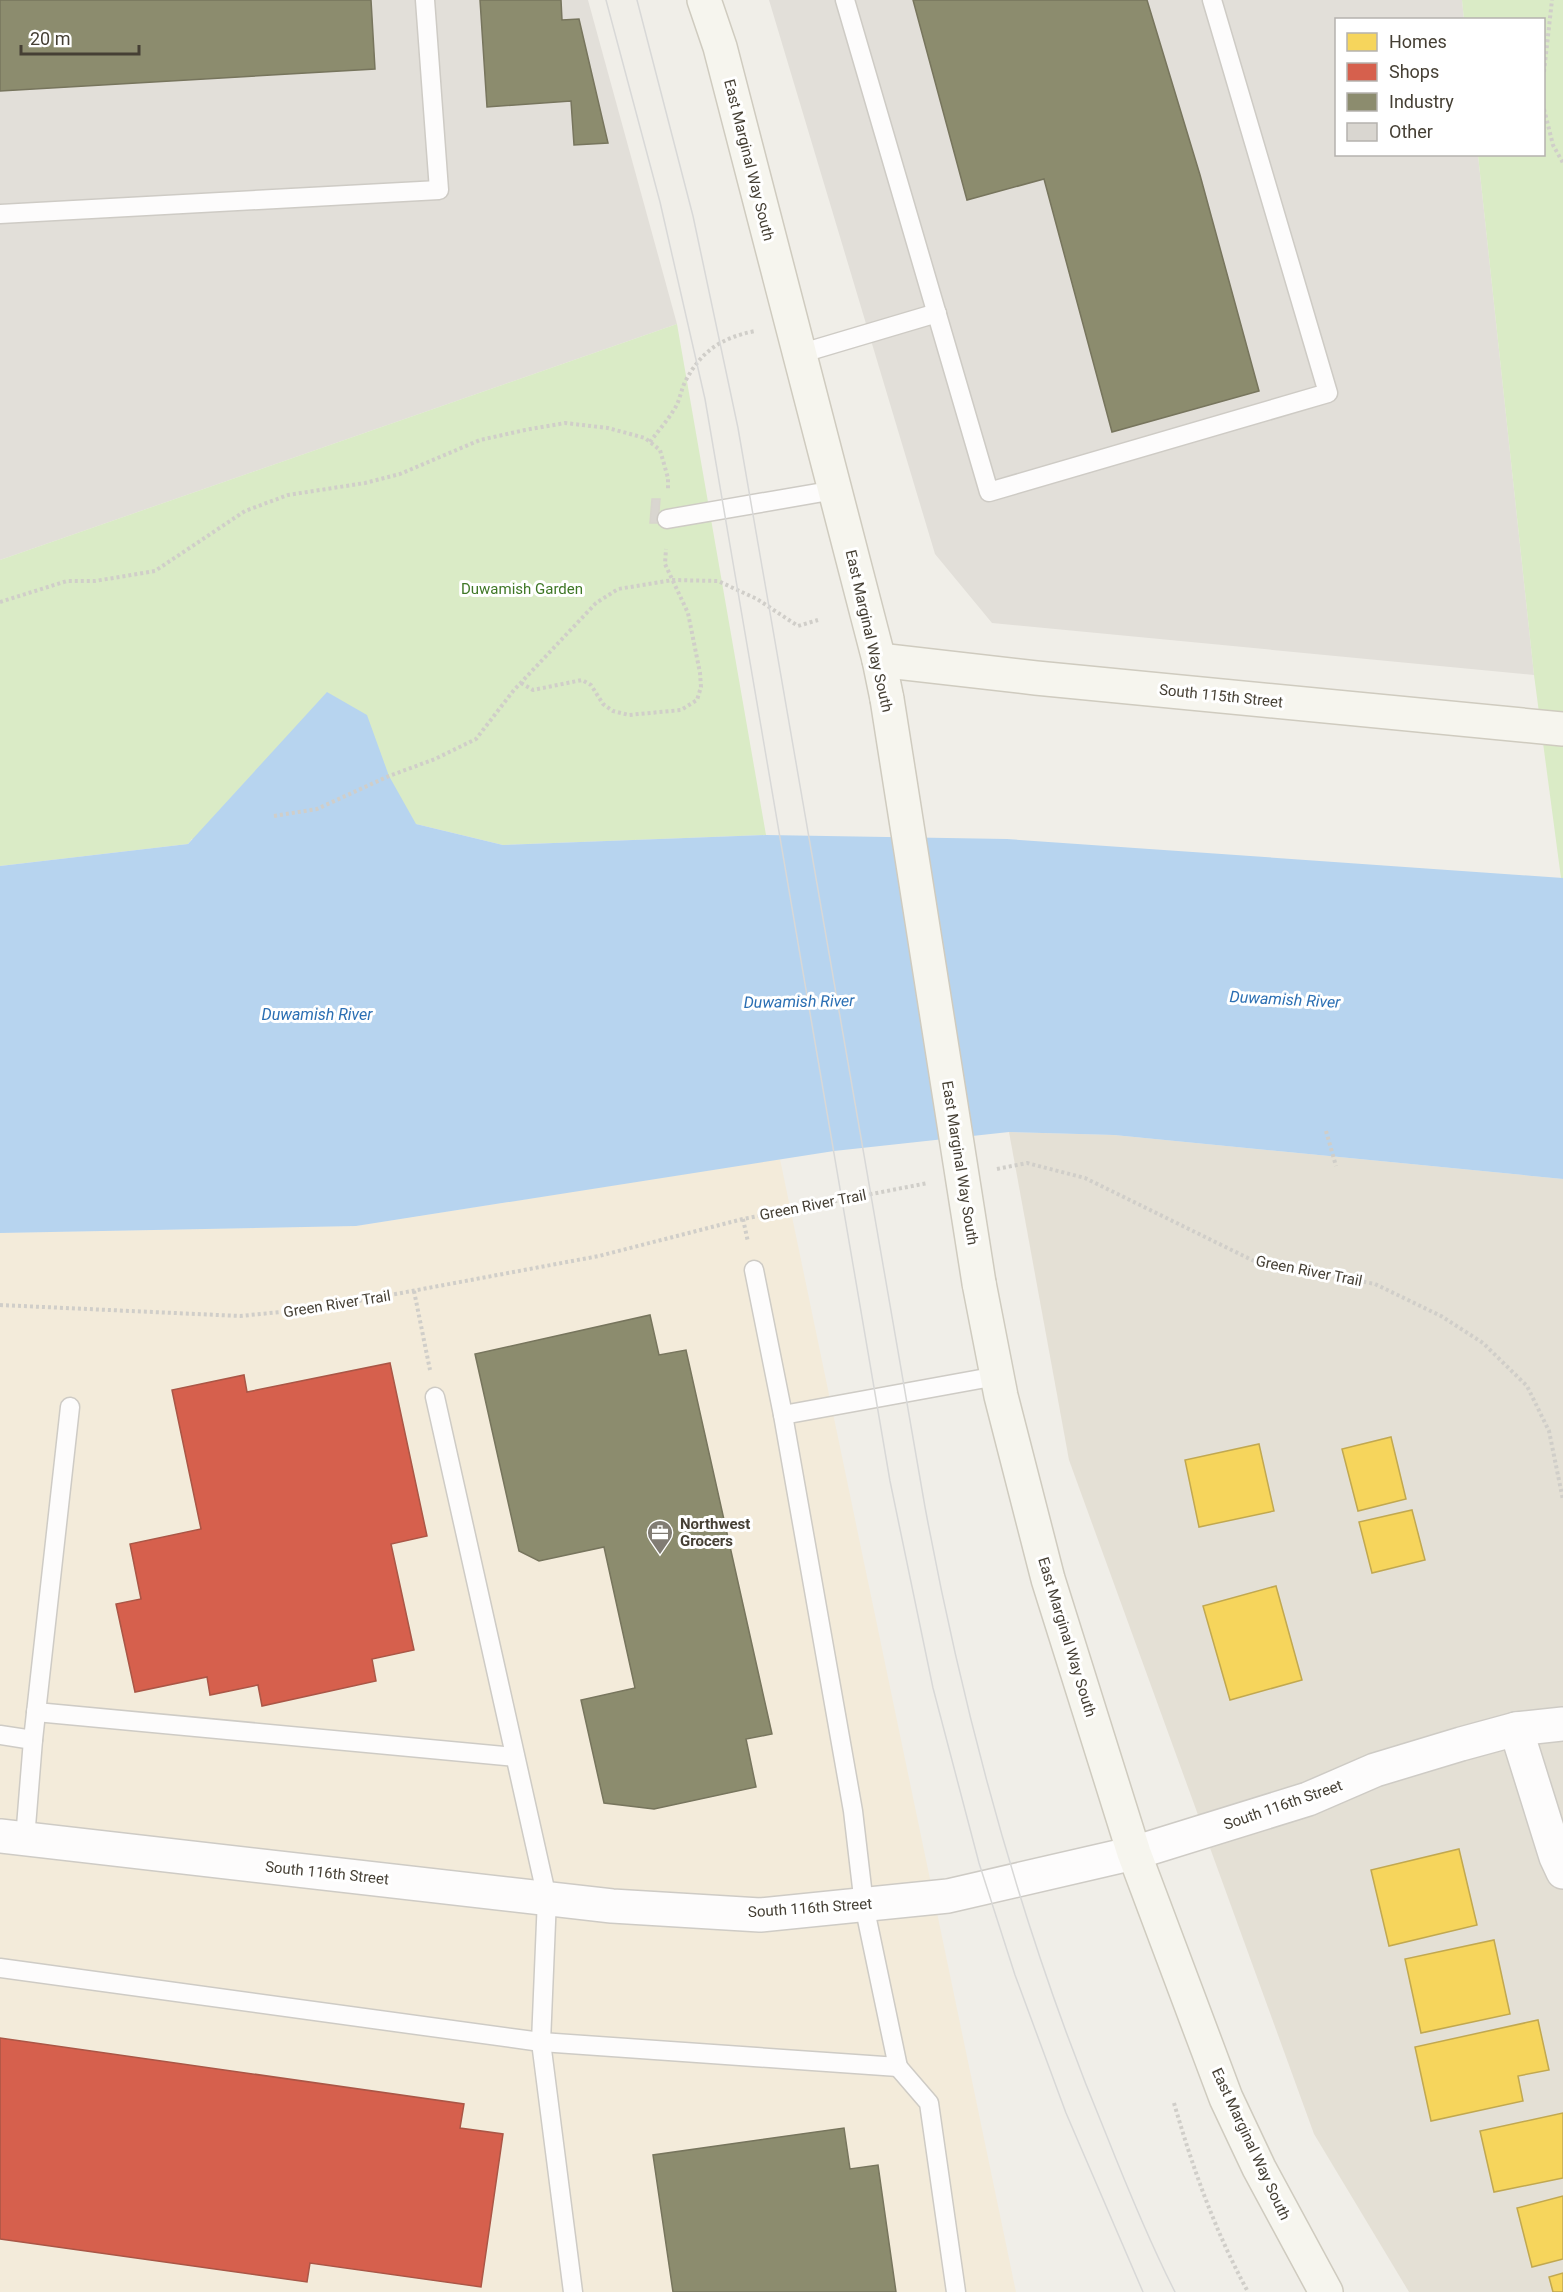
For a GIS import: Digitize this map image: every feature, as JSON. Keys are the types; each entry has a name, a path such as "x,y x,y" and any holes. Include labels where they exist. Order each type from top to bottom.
{"street":[{"name":"East Marginal Way South","path":"704,0 720,46 879,660 979,1283 997,1376 1048,1579 1134,1853 1226,2098 1264,2178 1326,2292"},
{"name":"South 115th Street","path":"879,660 1036,678 1563,729"},
{"name":"South 116th Street","path":"13,1837 612,1906 760,1915 948,1896 1134,1853 1308,1799 1375,1770 1516,1729 1563,1724"},
{"path":"1516,1729 1556,1857 1563,1872"}],"lane":[{"path":"0,214 439,190 425,0"},
{"path":"845,0 989,492 1328,393 1212,0"},
{"path":"799,354 937,313"},
{"path":"668,519 835,490"},
{"path":"754,1270 783,1415 853,1811 864,1905 898,2067 928,2103 956,2292"},
{"path":"783,1415 997,1376"},
{"path":"435,1397 547,1898 540,2042 573,2292"},
{"path":"13,1837 33,1740 70,1407"},
{"path":"36,1712 515,1757"},
{"path":"0,1735 33,1740"},
{"path":"0,1968 540,2042 898,2067"}],"path":[{"path":"1545,63 1552,0"},
{"path":"1545,113 1554,146 1563,163"},
{"path":"650,442 676,407 685,382 702,357 714,345 741,334 759,330"},
{"path":"0,602 67,581 95,581 155,571 245,511 288,495 365,483 400,474 480,440 565,423 608,428 645,438 660,450 668,478 665,564 688,612 701,687 696,700 681,710 629,715 613,711 603,704 591,685 582,680 533,690 521,683"},
{"path":"274,816 316,809 388,776 435,759 476,739 521,683 596,603 618,589 673,579 718,581 757,599 798,626 818,620"},
{"path":"1326,1131 1336,1166"},
{"name":"Green River Trail","path":"993,1170 1027,1163 1085,1178 1254,1261 1375,1284 1441,1316 1483,1343 1527,1386 1549,1431 1563,1500"},
{"name":"Green River Trail","path":"0,1305 240,1316 321,1308 599,1256 743,1219 936,1181"},
{"path":"414,1291 435,1397"},
{"path":"1174,2103 1203,2197 1228,2254 1248,2292"}],"shaded area":[{"path":"0,0 588,0 677,324 0,560"},
{"path":"769,0 1462,0 1464,18 1335,18 1335,156 1478,156 1534,675 992,623 935,554"},
{"path":"1009,1132 1114,1135 1563,1179 1563,2292 1409,2292 1314,2134 1069,1460"},
{"path":"780,1159 1016,2292 0,2292 0,1233 356,1226"}],"green space":[{"path":"1462,0 1563,0 1563,878 1561,878 1534,675 1478,156 1545,156 1545,18 1464,18"},
{"name":"Duwamish Garden","path":"677,324 766,835 503,845 416,824 192,839 188,844 0,866 0,560"}],"water":[{"name":"Duwamish River","path":"327,692 367,715 389,776 416,824 503,845 766,835 1007,839 1563,878 1563,1179 1114,1135 1009,1132 834,1151 356,1226 0,1233 0,866 188,844"}],"building: Homes":[{"path":"1391,1437 1406,1499 1358,1511 1342,1449"},
{"path":"1259,1444 1274,1511 1199,1527 1185,1460"},
{"path":"1412,1510 1425,1560 1372,1573 1359,1522"},
{"path":"1276,1586 1302,1680 1230,1700 1203,1606"},
{"path":"1459,1849 1477,1925 1389,1946 1371,1870"},
{"path":"1494,1940 1510,2014 1421,2033 1405,1959"},
{"path":"1538,2020 1549,2070 1518,2076 1523,2101 1431,2121 1415,2047"},
{"path":"1563,2113 1563,2178 1494,2192 1480,2131"},
{"path":"1563,2196 1563,2259 1532,2267 1517,2208"},
{"path":"1563,2273 1563,2292 1553,2292 1549,2277"}],"building: Shops":[{"path":"390,1363 427,1536 391,1544 414,1650 372,1659 376,1681 262,1706 258,1685 210,1695 207,1677 135,1692 116,1604 141,1599 130,1544 201,1529 172,1390 244,1375 247,1392"},
{"path":"0,2038 464,2104 460,2128 503,2134 481,2287 310,2263 307,2282 0,2239"}],"building: Industry":[{"path":"0,0 371,0 375,69 0,91"},
{"path":"480,0 561,0 562,20 579,19 608,143 574,145 571,101 487,107"},
{"path":"913,0 1147,0 1200,175 1259,391 1112,432 1044,179 967,200"},
{"path":"650,1315 659,1355 686,1350 772,1734 746,1739 756,1787 654,1809 604,1803 581,1700 635,1688 604,1547 539,1561 519,1551 475,1354"},
{"path":"844,2128 850,2169 878,2165 896,2292 673,2292 653,2155"}],"building: Other":[{"path":"652,499 660,499 658,523 650,523"}],"tram line":[{"path":"606,0 660,202 705,399 890,1481 933,1688 979,1863 1015,1975 1066,2113 1143,2292"},
{"path":"637,0 693,216 738,428 925,1507 958,1667 999,1825 1048,1981 1122,2174 1175,2292"}],"place":[{"name":"Northwest Grocers","path":"660,1556"}]}
